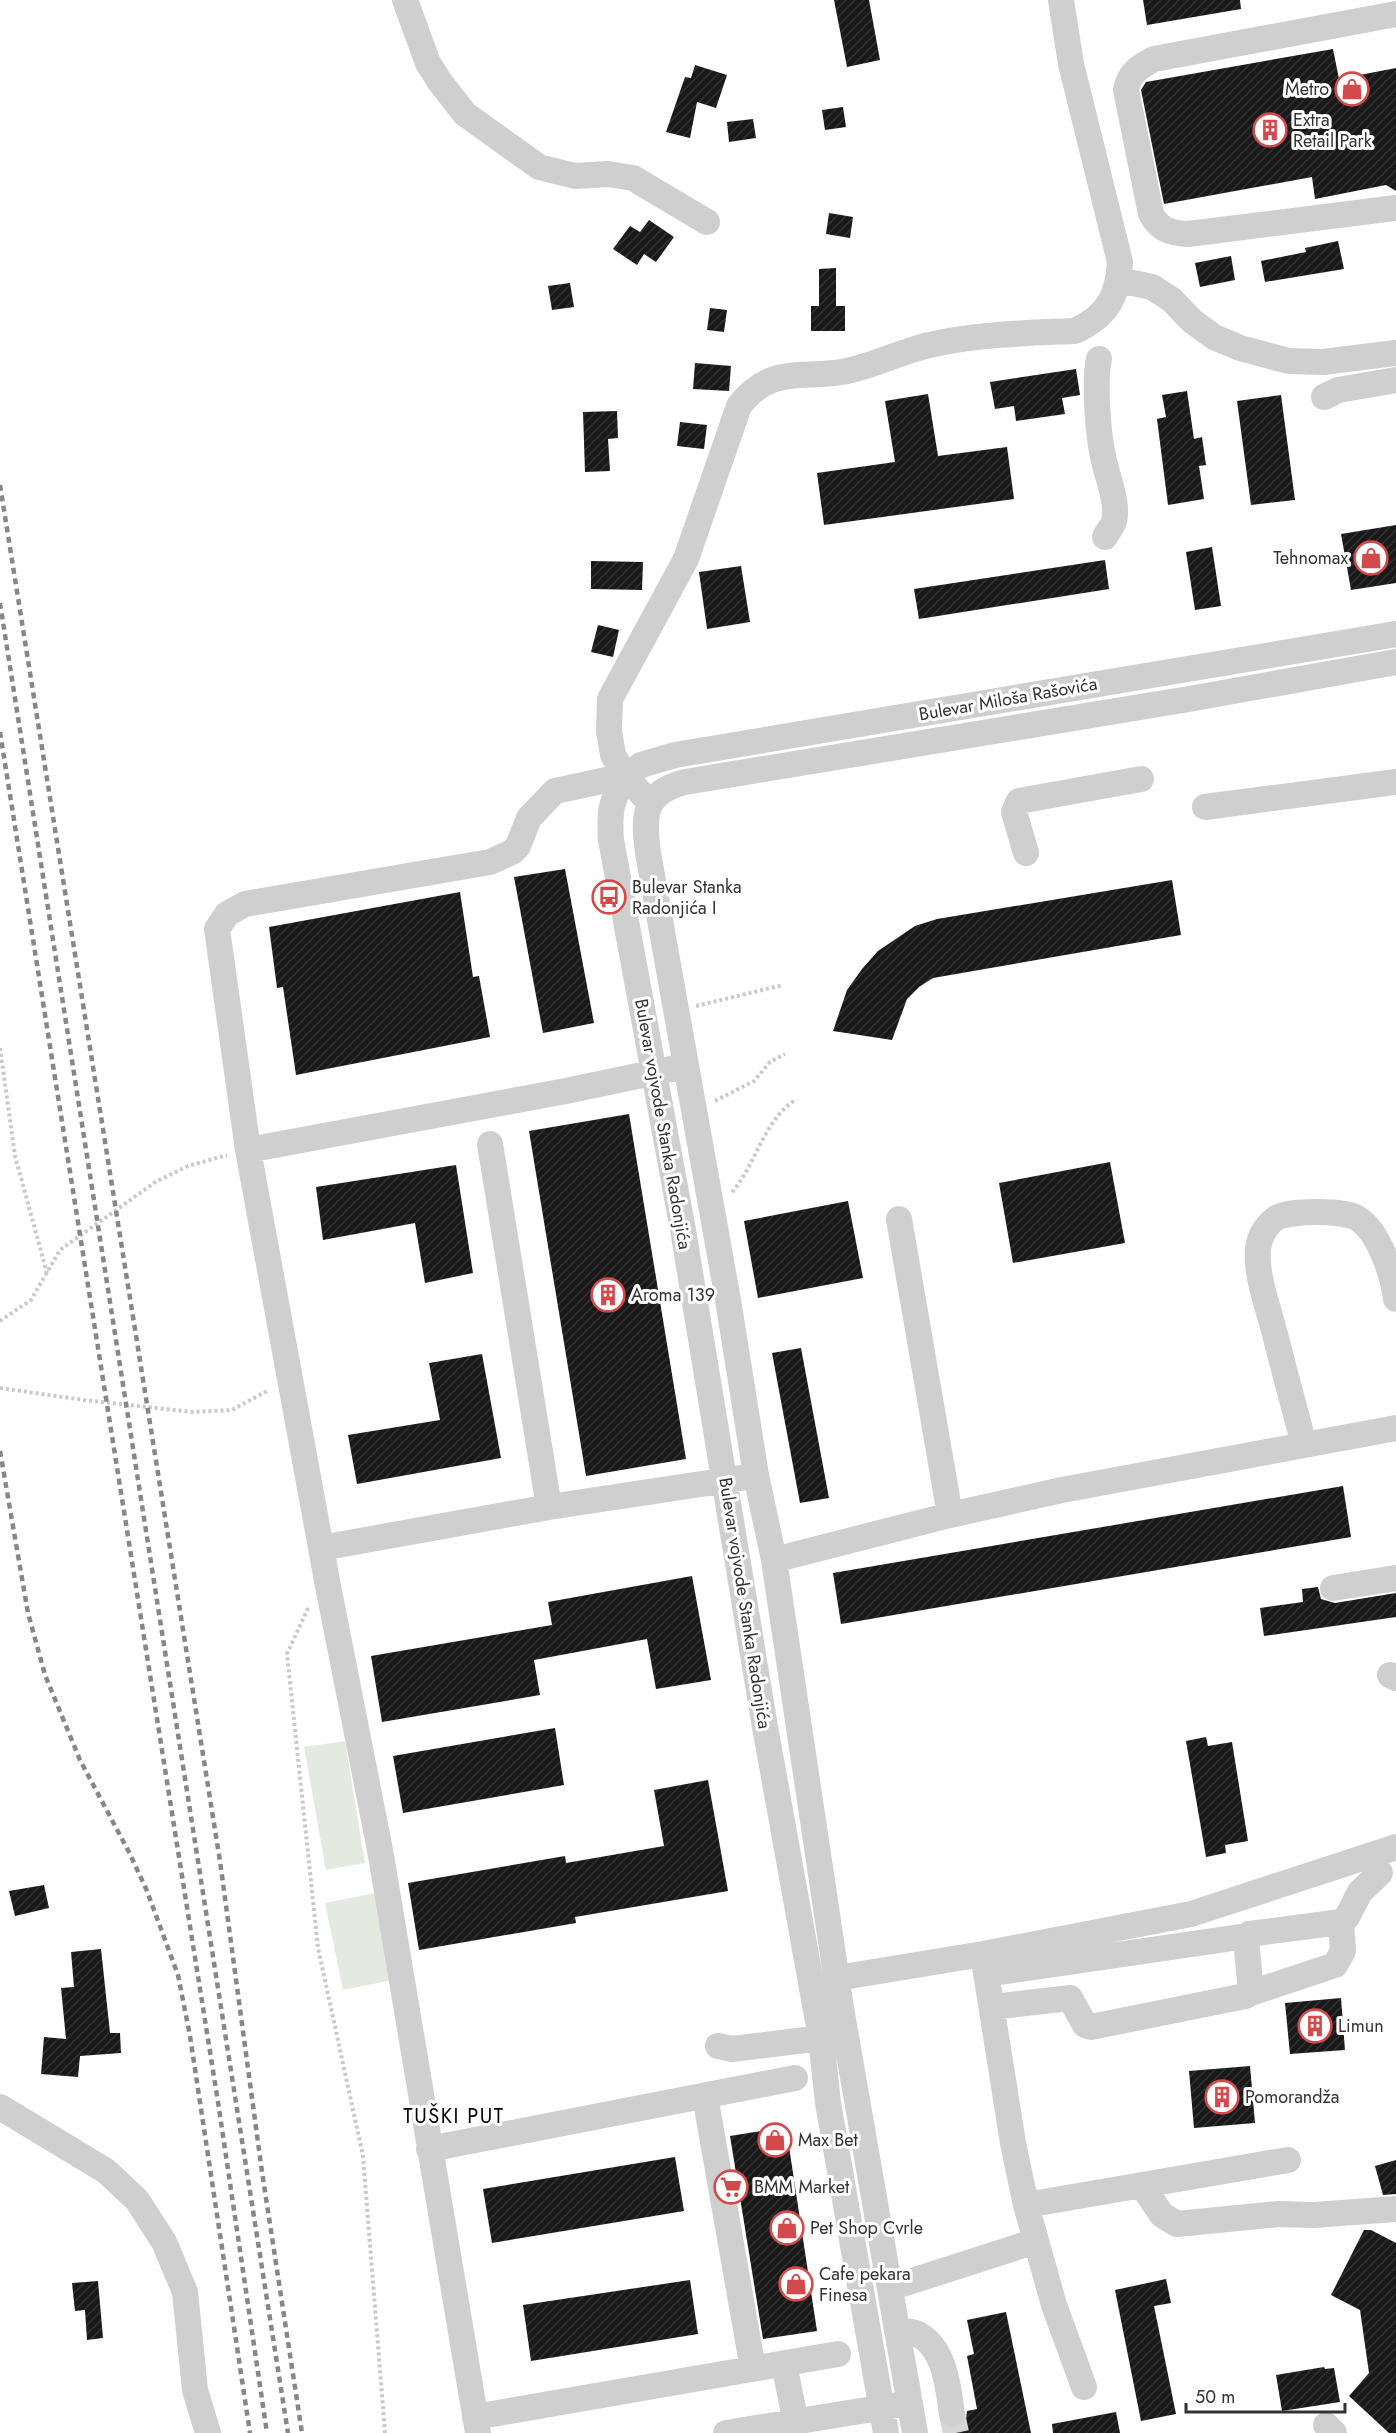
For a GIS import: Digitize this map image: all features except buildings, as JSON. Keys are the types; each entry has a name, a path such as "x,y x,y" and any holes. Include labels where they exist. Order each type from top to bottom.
{"street":[{"path":"405,0 428,63 465,114 539,167 575,176 608,174 633,177 707,222"},
{"path":"650,803 625,776 613,755 609,731 610,699 686,559 739,406 749,393 761,384 780,377 847,371 932,344 994,335 1075,331 1090,324 1103,313 1113,297 1119,280 1120,262 1071,64 1061,0"},
{"path":"1396,14 1154,59 1137,68 1128,79 1126,90 1151,214 1158,225 1165,230 1188,234 1396,208"},
{"path":"1119,280 1152,287 1172,300 1192,321 1214,338 1240,348 1289,361 1323,362 1396,353"},
{"path":"1099,359 1096,371 1102,455 1113,499 1114,520 1105,537"},
{"path":"1324,397 1338,390 1396,380"},
{"name":"Bulevar Miloša Rašovića","path":"477,2425 380,1850 328,1586 248,1150 217,929 227,914 245,904 490,862 512,852 518,846 529,818 555,791 625,776 641,765 675,755 1396,634"},
{"name":"Bulevar Miloša Rašovića","path":"650,803 668,787 685,782 1189,699 1396,662"},
{"name":"Bulevar vojvode Stanka Radonjića","path":"625,776 611,802 611,840 683,1230 765,1727 890,2288 915,2433"},
{"path":"1026,853 1014,812 1019,801 1141,779"},
{"path":"1205,807 1396,782"},
{"name":"Bulevar vojvode Stanka Radonjića","path":"650,803 644,827 756,1475 774,1560 837,1978 828,2103 886,2433"},
{"path":"248,1150 685,1066"},
{"path":"490,1144 549,1507"},
{"path":"1304,1445 1259,1271 1259,1241 1265,1228 1276,1218 1290,1213 1346,1214 1356,1217 1366,1224 1383,1253 1390,1269 1396,1299"},
{"path":"899,1219 950,1515"},
{"path":"774,1560 950,1515 1062,1490 1396,1428"},
{"path":"321,1548 549,1507 756,1475"},
{"path":"1333,1588 1396,1578"},
{"path":"837,1978 1247,1936 1251,1932 1341,1922 1347,1917 1360,1892 1396,1846"},
{"path":"984,1964 1381,1867"},
{"path":"992,2007 1068,1998 1072,2000 1085,2025 1091,2027 1240,1998 1335,1965 1343,1951 1341,1922"},
{"path":"1247,1936 1251,1994"},
{"path":"984,1964 1013,2143 1026,2205 1054,2305 1084,2387"},
{"path":"739,2090 725,2048 833,2036"},
{"path":"429,2150 795,2078"},
{"path":"705,2096 753,2369"},
{"path":"0,2107 106,2171 137,2200 164,2242 185,2292 195,2390 208,2433"},
{"path":"1026,2205 1143,2187 1288,2160"},
{"path":"1143,2187 1162,2215 1177,2224 1279,2214 1314,2215 1396,2209"},
{"path":"890,2288 1036,2241"},
{"path":"897,2331 916,2333 934,2349 944,2367 952,2414"},
{"path":"477,2425 838,2354"},
{"path":"784,2364 797,2427"},
{"path":"726,2433 797,2427 881,2407 910,2403"}],"path":[{"path":"676,1011 783,985"},
{"path":"0,1048 15,1155 47,1273"},
{"path":"692,1102 714,1101 726,1093 742,1089 754,1081 771,1062 785,1054"},
{"path":"710,1200 732,1192 749,1169 753,1156 775,1119 783,1108 795,1100"},
{"path":"0,1321 31,1300 60,1250 157,1181 188,1166 248,1150"},
{"path":"0,1388 192,1412 232,1410 268,1392 288,1371"},
{"path":"328,1586 313,1596 287,1654 318,1948 363,2156 385,2433"}],"shaded area":[{"path":"345,1741 365,1863 326,1870 304,1747"},
{"path":"375,1893 393,1980 343,1990 325,1903"}],"tunnel":[{"path":"952,2414 956,2433"}],"railway":[{"path":"0,485 220,1861 262,2172 302,2433"},
{"path":"0,603 288,2433"},
{"path":"0,732 218,2102 267,2433"},
{"path":"0,1451 28,1613 45,1675 80,1760 147,1891 178,1975 190,2036 250,2433"}],"place":[{"name":"Metro","path":"1352,89"},
{"name":"Extra Retail Park","path":"1270,130"},
{"name":"Tehnomax","path":"1371,558"},
{"name":"Bulevar Stanka Radonjića I","path":"609,897"},
{"name":"Aroma 139","path":"608,1295"},
{"name":"Limun","path":"1315,2026"},
{"name":"Pomorandža","path":"1222,2097"},
{"name":"Max Bet","path":"775,2140"},
{"name":"BMM Market","path":"731,2187"},
{"name":"Pet Shop Cvrle","path":"787,2228"},
{"name":"Cafe pekara Finesa","path":"796,2284"}],"district":[{"name":"TUŠKI PUT","path":"454,2116"}]}
